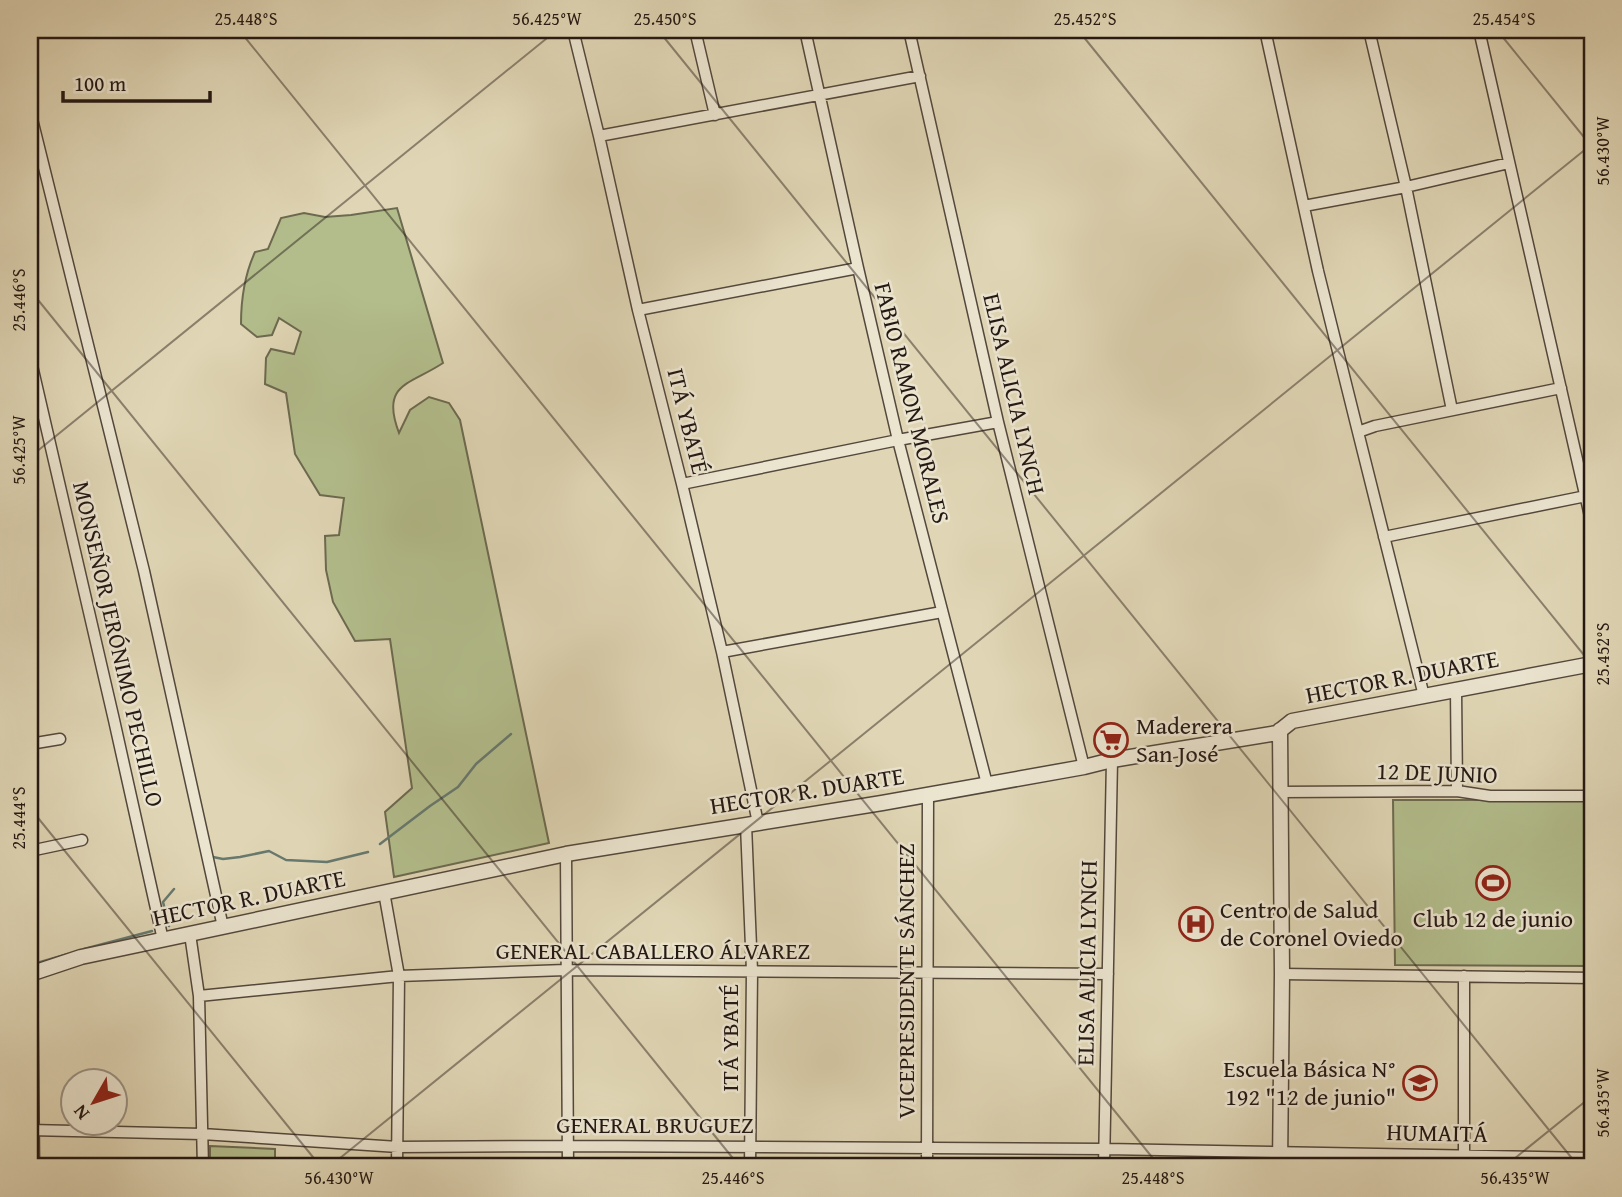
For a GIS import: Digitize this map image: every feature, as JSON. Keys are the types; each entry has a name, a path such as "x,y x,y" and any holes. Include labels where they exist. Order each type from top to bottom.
{"street":[{"name":"ITÁ YBATÉ","path":"573,30 722,652 752,824 750,1167"},
{"path":"695,30 715,115"},
{"name":"FABIO RAMON MORALES","path":"806,30 898,440 986,784"},
{"name":"ELISA ALICIA LYNCH","path":"909,30 998,422 1084,767"},
{"path":"1265,30 1318,271 1424,696"},
{"path":"1369,30 1406,187 1452,410"},
{"path":"1479,30 1592,524"},
{"path":"599,136 920,76"},
{"path":"31,115 141,558 223,927"},
{"path":"1304,206 1406,187 1509,163"},
{"path":"638,310 858,268"},
{"name":"MONSEÑOR JERÓNIMO PECHILLO","path":"30,357 163,940"},
{"path":"1358,432 1375,426 1561,388"},
{"path":"682,484 998,422"},
{"path":"1384,537 1586,496"},
{"path":"722,652 942,612"},
{"name":"HECTOR R. DUARTE","path":"31,974 81,957 566,854 1277,733 1292,721 1592,664"},
{"path":"1456,690 1457,791"},
{"path":"1280,730 1280,1167"},
{"path":"30,744 60,739"},
{"name":"ELISA ALICIA LYNCH","path":"1104,1167 1112,760"},
{"name":"12 DE JUNIO","path":"1281,792 1457,791 1490,796 1592,796"},
{"name":"VICEPRESIDENTE SÁNCHEZ","path":"927,1167 928,794"},
{"path":"30,851 82,840"},
{"path":"566,854 568,1167"},
{"path":"384,892 399,976 397,1167"},
{"path":"190,934 199,996 203,1167"},
{"name":"GENERAL CABALLERO ÁLVAREZ","path":"199,996 399,976 566,970 1108,974"},
{"path":"31,974 34,1167"},
{"path":"1282,974 1592,978"},
{"path":"1464,976 1464,1167"},
{"name":"GENERAL BRUGUEZ","path":"32,1131 202,1134 398,1147 1280,1151"},
{"name":"HUMAITÁ","path":"1280,1151 1592,1158"}],"green space":[{"path":"397,208 443,363 402,388 393,404 394,417 399,433 410,410 429,397 449,403 460,420 549,843 394,877 385,812 412,788 390,639 355,641 333,602 326,570 325,536 339,535 344,498 320,495 295,454 286,393 265,384 266,358 271,349 294,354 301,332 279,318 272,335 257,337 241,324 244,288 251,261 255,252 268,249 281,218 304,213 325,217 351,215"},
{"name":"Club 12 de junio","path":"1393,800 1592,800 1592,966 1395,965"},
{"path":"210,1146 275,1149 275,1163 306,1167 210,1167"}],"waterway":[{"path":"380,844 458,787 476,764 511,734"},
{"path":"213,857 223,859 269,851 286,860 327,862 368,852"},
{"path":"169,926 163,902 174,889"},
{"path":"84,949 152,931"},
{"path":"30,965 68,954"}],"place":[{"name":"Maderera San José","path":"1111,740"},
{"name":"Club 12 de junio","path":"1493,883"},
{"name":"Centro de Salud de Coronel Oviedo","path":"1196,924"},
{"name":"Escuela Básica N° 192 \"12 de junio\"","path":"1420,1083"}]}
